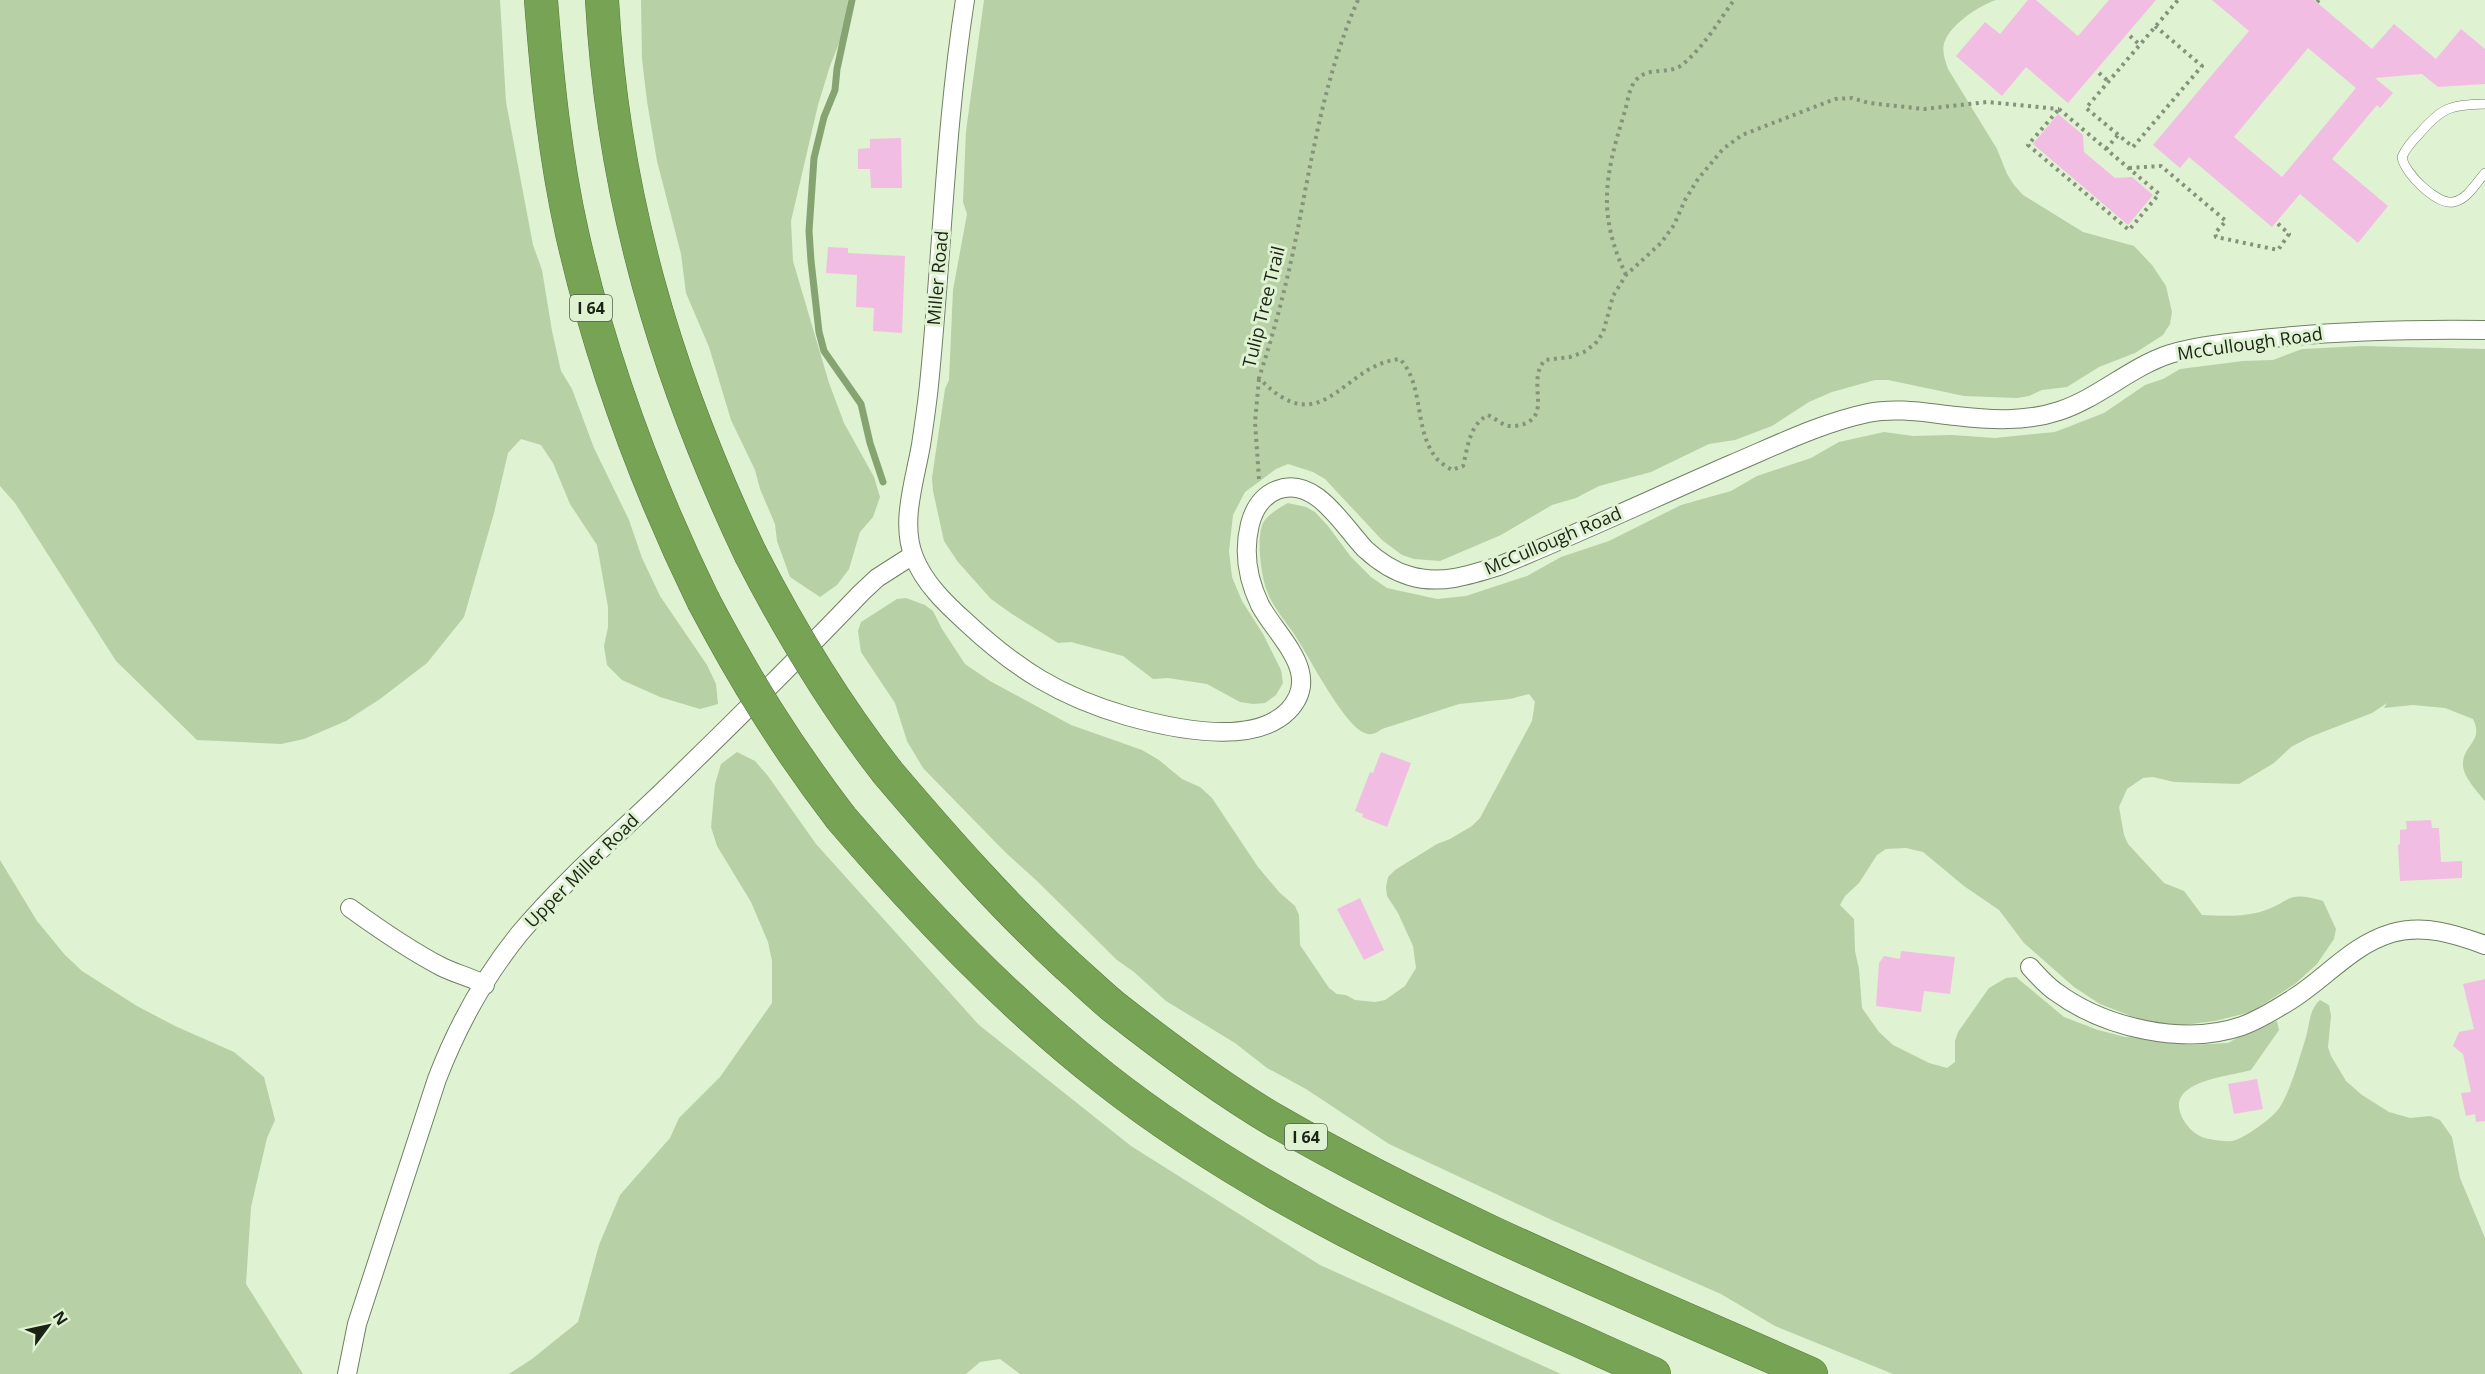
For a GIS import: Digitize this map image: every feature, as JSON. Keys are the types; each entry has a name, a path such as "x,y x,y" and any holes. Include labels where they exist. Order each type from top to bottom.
{"highway":[{"name":"I 64","path":"541,0 556,148 572,232 592,311 640,458 675,543 735,660 770,720 841,818 910,898 974,964 1035,1021 1106,1079 1186,1137 1269,1189 1359,1237 1467,1290 1654,1374"},
{"name":"I 64","path":"602,0 612,100 642,263 663,337 685,401 721,491 784,618 818,675 853,728 888,773 962,860 1036,937 1103,998 1196,1068 1272,1119 1363,1169 1462,1219 1811,1374"}],"street":[{"name":"Miller Road","path":"913,555 909,543 909,516 929,386 954,84 965,0"},
{"name":"McCullough Road","path":"913,555 934,590 952,609 1004,656 1053,688 1110,711 1167,726 1200,731 1251,729 1265,725 1287,712 1296,701 1301,687 1301,672 1295,657 1261,606 1251,582 1247,560 1249,526 1253,513 1261,501 1280,489 1300,488 1314,494 1363,546 1388,568 1411,577 1445,579 1472,575 1510,562 1764,450 1824,425 1852,417 1873,412 1900,411 1986,419 2033,417 2059,411 2082,401 2148,363 2186,350 2297,335 2352,331 2485,330"},
{"name":"Upper Miller Road","path":"347,1374 357,1324 423,1119 451,1044 485,985 519,934 560,890 662,792 861,593 877,578 913,555"},
{"path":"350,908 403,945 444,968 468,976 485,985"},
{"path":"2030,968 2056,992 2101,1017 2151,1032 2202,1034 2241,1026 2271,1012 2297,996 2356,948 2393,933 2426,928 2485,945"}],"lane":[{"path":"2485,104 2454,106 2442,110 2405,150 2402,157 2408,172 2443,201 2451,202 2467,195 2485,173"}],"path":[{"name":"Tulip Tree Trail","path":"1358,0 1336,56 1311,155 1298,230 1282,301 1259,378 1284,400 1304,406 1323,400 1384,360 1400,359 1409,369 1423,433 1437,459 1452,470 1463,466 1471,434 1479,420 1488,415 1505,425 1518,426 1529,422 1536,414 1539,404 1536,378 1538,368 1545,360 1570,357 1584,352 1595,344 1603,333 1613,296 1626,274 1661,243 1674,225 1685,200 1698,179 1723,148 1742,135 1835,99 1852,98 1869,103 1924,109 1987,102 2059,109"},
{"path":"1626,274 1616,253 1606,213 1606,188 1612,152 1630,88 1641,75 1675,69 1683,64 1704,41 1734,0"},
{"path":"2156,26 2202,66 2133,147 2086,108 2178,0"},
{"path":"2130,36 2140,45"},
{"path":"2099,73 2108,81"},
{"path":"2059,109 2159,194 2129,230 2028,145 2059,109"},
{"path":"2106,149 2118,135"},
{"path":"2129,168 2161,166 2226,221 2215,233 2216,237 2278,250 2289,234 2276,222"},
{"path":"1259,378 1255,422 1258,468 1262,485"}],"green space":[{"path":"0,0 500,0 506,102 533,245 542,270 561,371 572,389 594,448 629,520 642,558 660,596 707,665 716,684 718,704 700,709 660,697 622,680 607,665 604,646 608,627 608,607 597,545 570,504 553,463 541,445 521,439 508,453 494,513 464,617 427,663 380,699 346,721 304,739 281,744 197,740 116,661 15,503 0,486"},
{"path":"641,0 848,0 845,28 818,105 791,221 793,261 829,383 844,423 874,477 880,497 873,517 860,532 849,569 837,585 820,597 790,577 777,541 775,524 760,489 755,470 731,420 709,347 686,293 681,254 657,161 647,101 642,59"},
{"path":"984,0 1996,0 1967,16 1948,35 1943,47 1948,69 1997,149 2014,185 2023,195 2083,232 2134,246 2152,265 2166,286 2172,312 2170,324 2163,335 2135,353 2099,367 2067,387 2042,390 2029,396 2017,398 1964,396 1888,380 1875,380 1832,392 1809,402 1772,426 1735,440 1709,444 1651,472 1599,486 1576,498 1552,505 1501,535 1440,561 1414,559 1402,555 1382,540 1325,479 1313,472 1288,464 1276,469 1245,492 1233,515 1229,551 1232,577 1242,601 1263,634 1281,670 1283,683 1276,695 1265,703 1253,704 1240,702 1207,684 1168,678 1153,679 1123,656 1071,642 1058,643 1012,614 991,599 958,562 944,541 932,478 945,389 949,380 953,290 967,214 963,202 966,131"},
{"path":"2363,346 2485,349 2485,801 2463,768 2464,757 2475,738 2476,726 2473,719 2445,708 2413,705 2384,708 2387,703 2372,713 2310,737 2291,747 2274,763 2239,784 2174,782 2153,777 2143,778 2127,789 2119,807 2128,844 2164,883 2184,891 2202,915 2253,914 2289,899 2302,897 2323,901 2336,929 2334,939 2317,964 2295,984 2251,1012 2215,1021 2184,1025 2146,1022 2100,1004 2074,987 2024,943 1999,910 1964,886 1923,852 1906,848 1886,849 1877,855 1859,883 1845,896 1840,905 1854,919 1855,951 1862,1008 1879,1032 1893,1045 1929,1063 1947,1068 1955,1062 1955,1041 1958,1032 1989,988 2006,978 2016,977 2064,1017 2125,1037 2160,1038 2188,1045 2228,1043 2259,1026 2277,1021 2279,1030 2251,1070 2218,1077 2193,1086 2184,1093 2179,1101 2180,1112 2188,1126 2195,1133 2209,1139 2232,1141 2237,1139 2258,1127 2277,1111 2292,1082 2314,1008 2320,1000 2329,1005 2331,1016 2328,1047 2346,1081 2362,1095 2389,1112 2410,1118 2430,1116 2440,1120 2452,1137 2460,1178 2485,1238 2485,1374 1893,1374 1775,1326 1721,1294 1554,1221 1389,1144 1306,1089 1267,1068 1235,1043 1166,1001 1117,960 1006,853 923,768 907,741 895,703 861,652 858,631 861,622 897,599 906,598 925,605 933,611 965,664 990,681 1071,725 1142,750 1159,760 1182,779 1200,787 1212,798 1258,867 1279,892 1295,906 1299,915 1300,945 1329,988 1337,994 1346,995 1355,1000 1375,1002 1385,1000 1405,986 1416,968 1413,946 1398,913 1387,896 1388,877 1395,870 1437,844 1472,826 1480,818 1532,721 1535,702 1529,694 1510,699 1459,704 1372,734 1357,728 1330,694 1267,591 1261,567 1260,538 1263,523 1277,509 1288,503 1306,507 1315,512 1351,557 1371,577 1387,588 1437,599 1466,596 1527,576 1561,557 1609,541 1681,505 1731,491 1757,476 1811,458 1839,442 1884,432 1913,436 1952,435 1995,438 2055,432 2104,413 2145,385 2163,379 2180,369 2243,361 2273,360 2302,349"},
{"path":"737,752 755,761 816,844 979,1025 1131,1146 1320,1265 1561,1374 1020,1374 1000,1359 980,1362 966,1374 509,1374 532,1359 578,1322 599,1245 620,1195 670,1138 679,1118 720,1077 772,1003 772,961 768,942 751,902 717,846 711,827 715,784 721,764"},
{"path":"0,860 37,921 65,955 82,971 137,1006 234,1052 264,1077 275,1120 267,1138 251,1207 246,1284 303,1374 0,1374"}],"building":[{"path":"2028,0 2036,0 2078,36 2109,0 2156,0 2068,103 2026,67 2002,96 1956,56 1985,22 2000,34"},
{"path":"2212,0 2314,0 2372,49 2394,24 2436,59 2461,29 2485,49 2485,84 2438,87 2422,74 2375,78 2393,93 2380,108 2377,105 2332,159 2388,206 2358,243 2300,194 2272,227 2189,157 2180,168 2153,145 2249,31","holes":["2308,48 2356,88 2282,177 2234,137"]},
{"path":"2058,114 2083,135 2084,152 2115,178 2132,177 2153,195 2128,225 2033,144"},
{"path":"901,138 902,188 871,188 870,169 858,169 858,149 870,148 870,139"},
{"path":"828,247 848,248 848,253 905,256 902,333 873,331 874,308 856,307 857,275 826,273"},
{"path":"1381,752 1411,763 1387,827 1362,817 1363,814 1355,811 1370,772 1373,773"},
{"path":"2431,820 2432,828 2439,828 2441,862 2462,861 2462,878 2400,881 2398,845 2400,844 2400,830 2407,829 2406,821"},
{"path":"1360,898 1384,950 1364,960 1337,909"},
{"path":"1901,951 1955,957 1950,994 1924,991 1921,1012 1876,1006 1879,963 1884,956 1900,959"},
{"path":"2485,979 2485,1121 2476,1122 2475,1114 2466,1116 2461,1093 2471,1092 2463,1054 2453,1046 2459,1032 2474,1029 2463,984"},
{"path":"2257,1079 2263,1109 2234,1114 2228,1084"}],"waterway":[{"path":"852,0 837,69 835,90 824,117 814,158 809,231 819,332 824,351 861,404 870,443 883,482"}]}
